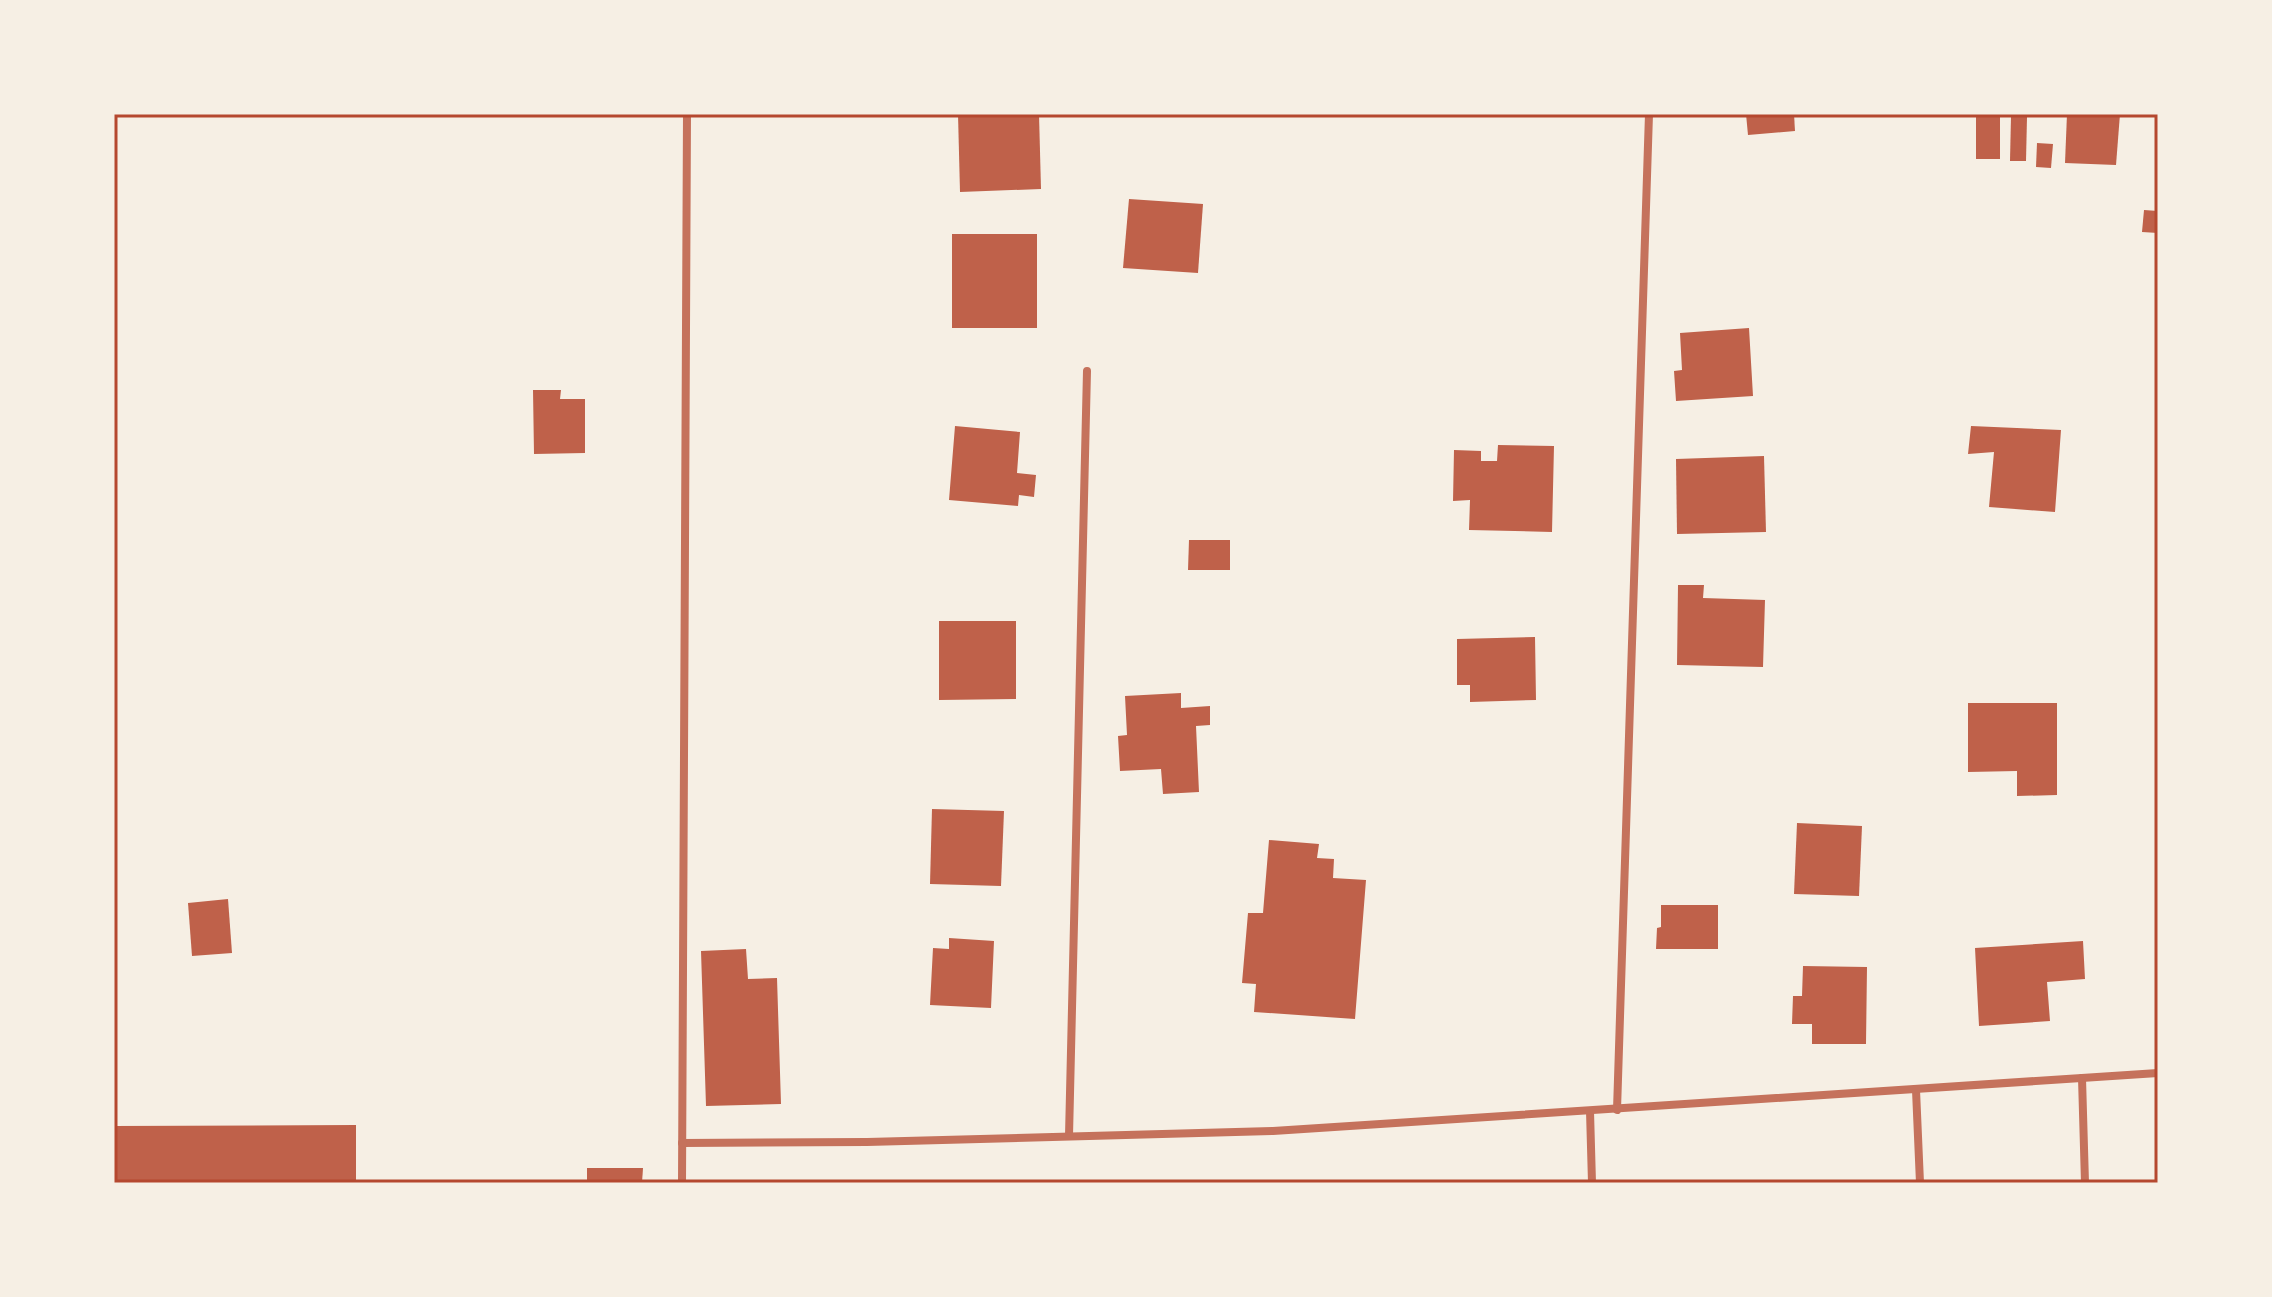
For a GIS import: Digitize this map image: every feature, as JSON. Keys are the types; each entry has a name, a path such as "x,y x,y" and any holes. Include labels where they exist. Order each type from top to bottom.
{"street":[{"path":"682,1183 687,114"},
{"path":"1617,1110 1649,114"},
{"path":"1069,1136 1087,371"},
{"path":"682,1143 1273,1131 2158,1073"},
{"path":"2082,1078 2085,1183"},
{"path":"1916,1090 1920,1183"},
{"path":"1590,1111 1592,1183"}],"building":[{"path":"958,114 1039,114 1041,189 960,192"},
{"path":"1746,114 1794,114 1795,131 1748,135"},
{"path":"1976,114 2000,114 2000,159 1976,159"},
{"path":"2067,114 2120,114 2116,165 2065,163"},
{"path":"2011,116 2027,117 2026,161 2010,161"},
{"path":"2037,143 2053,144 2051,168 2036,167"},
{"path":"1129,199 1203,204 1198,273 1123,268"},
{"path":"2144,210 2158,211 2158,233 2142,232"},
{"path":"952,234 1037,234 1037,328 952,328"},
{"path":"1749,328 1753,396 1676,401 1674,371 1682,370 1680,333"},
{"path":"533,390 561,390 560,399 585,399 585,453 534,454"},
{"path":"955,426 1020,432 1017,473 1036,475 1034,497 1019,495 1018,506 949,500"},
{"path":"1971,426 2061,430 2055,512 1989,507 1994,452 1968,454"},
{"path":"1498,445 1554,446 1552,532 1469,530 1470,500 1453,501 1454,450 1481,451 1481,461 1497,461"},
{"path":"1764,456 1766,532 1677,534 1676,459"},
{"path":"1189,540 1230,540 1230,570 1188,570"},
{"path":"1678,585 1704,585 1703,598 1765,600 1763,667 1677,665"},
{"path":"939,621 1016,621 1016,699 939,700"},
{"path":"1535,637 1536,700 1470,702 1470,685 1457,685 1457,639"},
{"path":"1181,693 1181,708 1210,706 1210,725 1196,726 1199,792 1163,794 1161,769 1120,771 1118,736 1127,735 1125,696"},
{"path":"1968,703 2057,703 2057,795 2017,796 2017,771 1968,772"},
{"path":"932,809 1004,811 1001,886 930,884"},
{"path":"1797,823 1862,826 1859,896 1794,894"},
{"path":"1269,840 1319,844 1317,858 1334,859 1333,878 1366,880 1355,1019 1254,1012 1256,984 1242,983 1248,913 1263,913"},
{"path":"228,899 232,953 192,956 188,903"},
{"path":"1661,905 1718,905 1718,949 1656,949 1657,928 1661,927"},
{"path":"949,938 994,941 991,1008 930,1005 933,948 949,949"},
{"path":"2083,941 2085,979 2047,982 2050,1021 1979,1026 1975,948"},
{"path":"746,949 748,979 777,978 781,1104 706,1106 701,951"},
{"path":"1803,966 1867,967 1866,1044 1812,1044 1812,1024 1792,1024 1793,996 1802,996"},
{"path":"356,1125 356,1183 114,1183 114,1126"},
{"path":"587,1168 643,1168 642,1183 587,1183"}]}
